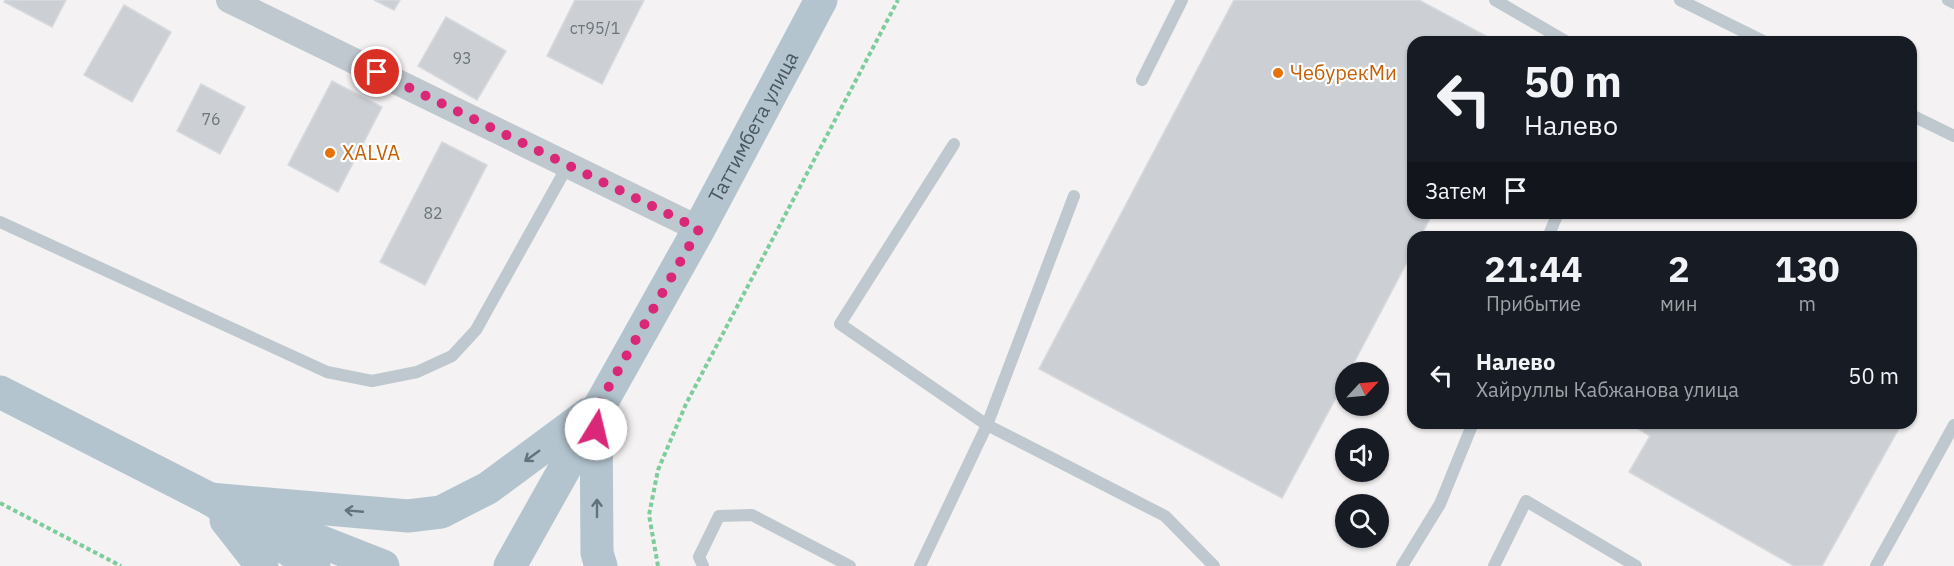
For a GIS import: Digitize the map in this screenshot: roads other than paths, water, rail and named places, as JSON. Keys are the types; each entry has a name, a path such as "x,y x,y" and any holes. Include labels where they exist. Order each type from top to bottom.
{"main road":[{"name":"Таттимбета улица","path":"510,566 699,229 821,0"},
{"path":"0,392 210,499 314,566"},
{"path":"210,499 408,516 441,512 488,488 596,409"},
{"path":"596,409 597,553 601,566"},
{"path":"210,499 262,566"},
{"path":"210,499 383,566"}],"street":[{"path":"229,0 699,229"}],"lane":[{"path":"1142,80 1182,0"},
{"path":"1496,0 1557,36"},
{"path":"1680,0 1753,36"},
{"path":"1948,0 1954,3"},
{"path":"1917,118 1954,136"},
{"path":"954,144 840,324 987,425 1165,516 1214,566"},
{"path":"0,222 327,372 372,381 417,372 452,356 476,330 568,165"},
{"path":"920,566 987,425 1074,196"},
{"path":"1876,566 1954,425"},
{"path":"1402,566 1440,504 1471,429"},
{"path":"1494,566 1526,501 1636,566"},
{"path":"703,566 699,557 719,516 752,515 850,566"}],"place":[{"name":"ЧебурекМи","path":"1278,73"},
{"name":"XALVA","path":"330,153"}]}
